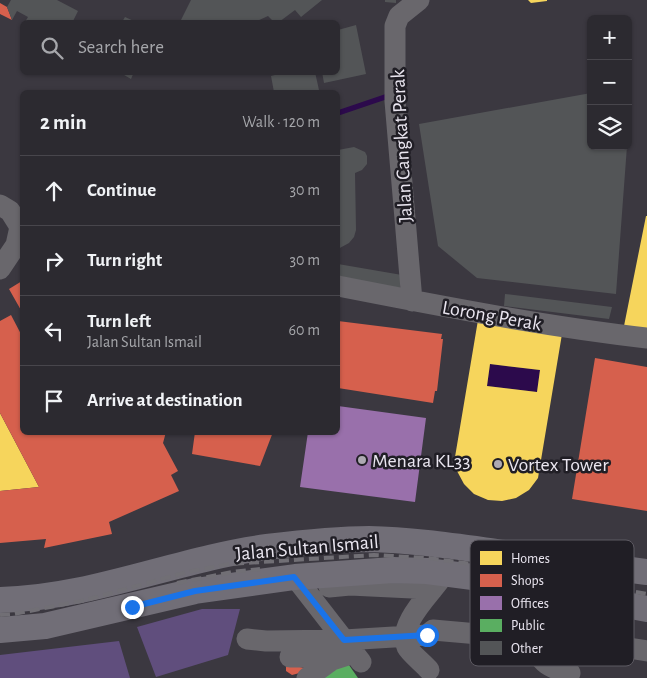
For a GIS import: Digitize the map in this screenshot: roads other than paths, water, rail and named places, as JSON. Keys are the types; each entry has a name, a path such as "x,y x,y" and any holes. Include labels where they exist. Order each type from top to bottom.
{"main road":[{"name":"Jalan Sultan Ismail","path":"0,600 16,600 75,592 129,580 204,558 268,547 368,539 470,548"},
{"name":"Jalan Sultan Ismail","path":"0,630 45,626 195,591 300,577 392,570 439,581 470,580"},
{"name":"Jalan Sultan Ismail","path":"634,570 647,572"}],"street":[{"name":"Jalan Cangkat Perak","path":"412,301 395,101 395,26 399,16 419,0"},
{"path":"0,205 10,211 20,227 16,245 0,269"},
{"name":"Lorong Perak","path":"340,286 412,301 610,334 647,338"},
{"path":"300,577 353,652"},
{"path":"429,670 407,647 405,637 407,625 421,603 439,581"},
{"path":"307,678 332,660 405,637 427,635 434,640 470,642"},
{"path":"247,638 353,652"},
{"path":"634,649 647,651"},
{"path":"290,657 313,657 332,660"},
{"path":"634,662 647,666"},
{"path":"548,666 570,673"}],"waterway":[{"path":"340,112 388,96"}],"railway":[{"path":"0,615 86,600 187,572 229,564 374,555 428,558 470,564"},
{"path":"177,583 232,572 260,569"},
{"path":"634,592 647,594"}],"place":[{"name":"Menara KL33","path":"362,460"},
{"name":"Vortex Tower","path":"498,464"}]}
